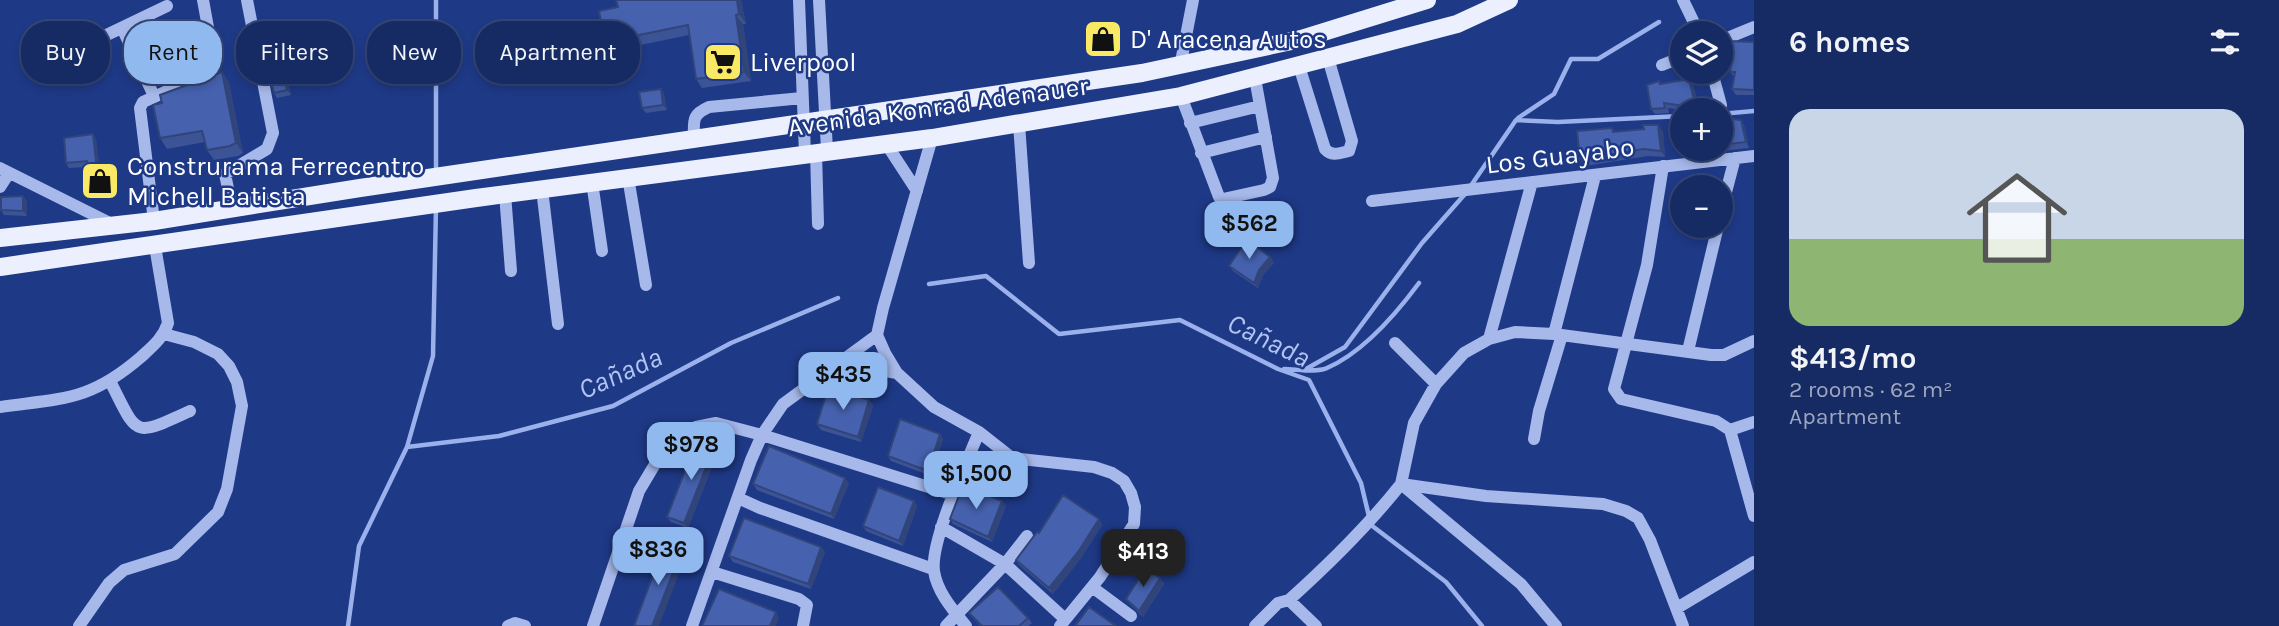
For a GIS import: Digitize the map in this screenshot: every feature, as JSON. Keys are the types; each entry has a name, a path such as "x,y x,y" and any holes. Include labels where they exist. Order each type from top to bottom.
{"main road":[{"name":"Avenida Konrad Adenauer","path":"0,238 154,221 472,171 1180,67 1301,39 1427,0"},
{"name":"Avenida Konrad Adenauer","path":"0,267 475,198 816,152 887,145 1181,96 1457,24 1509,0"}],"street":[{"path":"154,221 140,108 143,102 200,76 212,66 213,55 203,0"},
{"path":"232,208 225,174 267,149 272,133 247,0"},
{"path":"799,0 803,122 816,152"},
{"path":"818,224 816,152 825,119 819,0"},
{"path":"1180,67 1193,0"},
{"path":"1683,0 1693,21"},
{"path":"110,34 167,6"},
{"path":"1733,36 1754,27"},
{"path":"122,28 154,96"},
{"path":"1299,66 1325,149 1334,154 1349,150 1353,141 1328,58"},
{"path":"1662,65 1670,62"},
{"path":"1181,96 1219,197 1223,199 1264,190 1270,187 1273,178 1255,78"},
{"path":"694,138 694,119 698,112 709,107 802,98"},
{"path":"1190,123 1260,106"},
{"path":"1019,124 1029,263"},
{"path":"1201,153 1266,137"},
{"path":"692,626 762,435 783,404 877,335 932,138"},
{"path":"887,145 917,191"},
{"name":"Los Guayabo","path":"1372,201 1754,156"},
{"path":"1731,175 1735,158"},
{"path":"1663,166 1647,265 1614,389 1618,397 1716,421 1730,430 1754,516"},
{"path":"0,187 4,170 115,225"},
{"path":"1534,439 1595,176"},
{"path":"628,177 646,285"},
{"path":"592,182 602,251"},
{"path":"1489,339 1532,182"},
{"path":"542,189 558,324"},
{"path":"505,194 511,271"},
{"path":"1688,351 1715,238"},
{"path":"0,407 75,397 110,381 154,346 164,334 167,323 155,246"},
{"path":"1255,626 1278,603 1289,600 1362,531 1401,484 1414,423 1436,384 1464,353 1489,339 1515,332 1627,342 1724,355 1754,341"},
{"path":"79,626 109,583 124,570 175,554 218,512 227,489 242,406 237,382 229,366 218,354 194,342 164,334"},
{"path":"877,335 897,373 934,407 979,432 1012,458 1094,467 1124,481 1135,508 1134,524 1092,587 1062,623 1005,564 941,527"},
{"path":"1395,343 1436,384"},
{"path":"839,363 897,373"},
{"path":"110,381 136,428 160,425 190,411"},
{"path":"1730,430 1754,422"},
{"path":"593,626 639,491 664,449 677,437 696,427 716,423 762,435 954,495"},
{"path":"962,621 948,604 933,569 941,527 979,432"},
{"path":"1401,484 1486,496 1603,504 1626,511 1638,518 1650,540 1683,626"},
{"path":"1401,484 1521,584 1556,626"},
{"path":"738,498 933,569"},
{"path":"946,626 962,621 1027,536"},
{"path":"1677,608 1754,562"},
{"path":"712,572 799,599 807,605 803,626"},
{"path":"1092,587 1131,616"},
{"path":"1289,600 1316,626"},
{"path":"508,626 525,626"}],"building":[{"path":"616,0 737,0 739,14 736,15 744,72 696,79 688,25 640,35 640,21 601,21 599,11 618,7"},
{"path":"1733,41 1754,42 1754,90 1732,89 1735,72"},
{"path":"222,72 236,143 207,150 202,131 160,138 153,105 162,103 160,95 190,84 222,84"},
{"path":"1659,81 1660,84 1690,84 1694,98 1670,98 1670,104 1664,103 1665,108 1651,109 1647,85"},
{"path":"272,84 285,84 287,90 274,93"},
{"path":"661,89 663,105 642,108 639,92"},
{"path":"1733,119 1741,120 1746,142 1733,144"},
{"path":"1643,125 1658,125 1661,151 1643,149 1580,160 1577,131 1612,128 1613,132 1644,129"},
{"path":"93,134 98,180 84,178 87,161 66,163 64,138"},
{"path":"23,196 23,211 1,210 1,197"},
{"path":"1247,239 1270,257 1259,270 1254,283 1229,266"},
{"path":"828,388 869,400 858,437 817,424"},
{"path":"900,419 940,434 928,471 888,456"},
{"path":"697,440 714,447 684,523 667,517"},
{"path":"769,446 845,478 831,514 753,484"},
{"path":"963,485 1002,501 988,537 950,519"},
{"path":"878,487 914,501 899,541 863,526"},
{"path":"1063,495 1099,519 1078,552 1049,588 1016,560 1037,532 1039,533"},
{"path":"744,518 821,547 808,584 729,556"},
{"path":"664,546 681,552 652,626 634,626"},
{"path":"1145,569 1160,578 1139,611 1126,599"},
{"path":"998,587 1028,618 1019,626 982,626 969,613"},
{"path":"719,589 776,612 770,626 702,626"},
{"path":"1089,607 1116,626 1075,626"}],"waterway":[{"path":"436,0 436,171"},
{"path":"1518,118 1554,94 1571,59 1598,59 1659,22"},
{"name":"Cañada","path":"1733,113 1754,111"},
{"name":"Cañada","path":"1470,187 1516,120 1558,122 1670,117"},
{"name":"Cañada","path":"1306,369 1345,347 1422,243 1465,194"},
{"path":"348,626 359,546 407,447 433,356 436,207"},
{"name":"Cañada","path":"929,284 986,276 1059,334 1180,320 1278,369 1309,380 1361,483 1371,525 1446,582 1482,626"},
{"path":"1284,369 1317,370 1341,361 1378,331 1419,283"},
{"name":"Cañada","path":"407,447 499,436 613,406 731,343 838,298"}],"place":[{"name":"D' Aracena Autos","path":"1103,39"},
{"name":"Liverpool","path":"723,62"},
{"name":"Construrama Ferrecentro Michell Batista","path":"100,181"}]}
